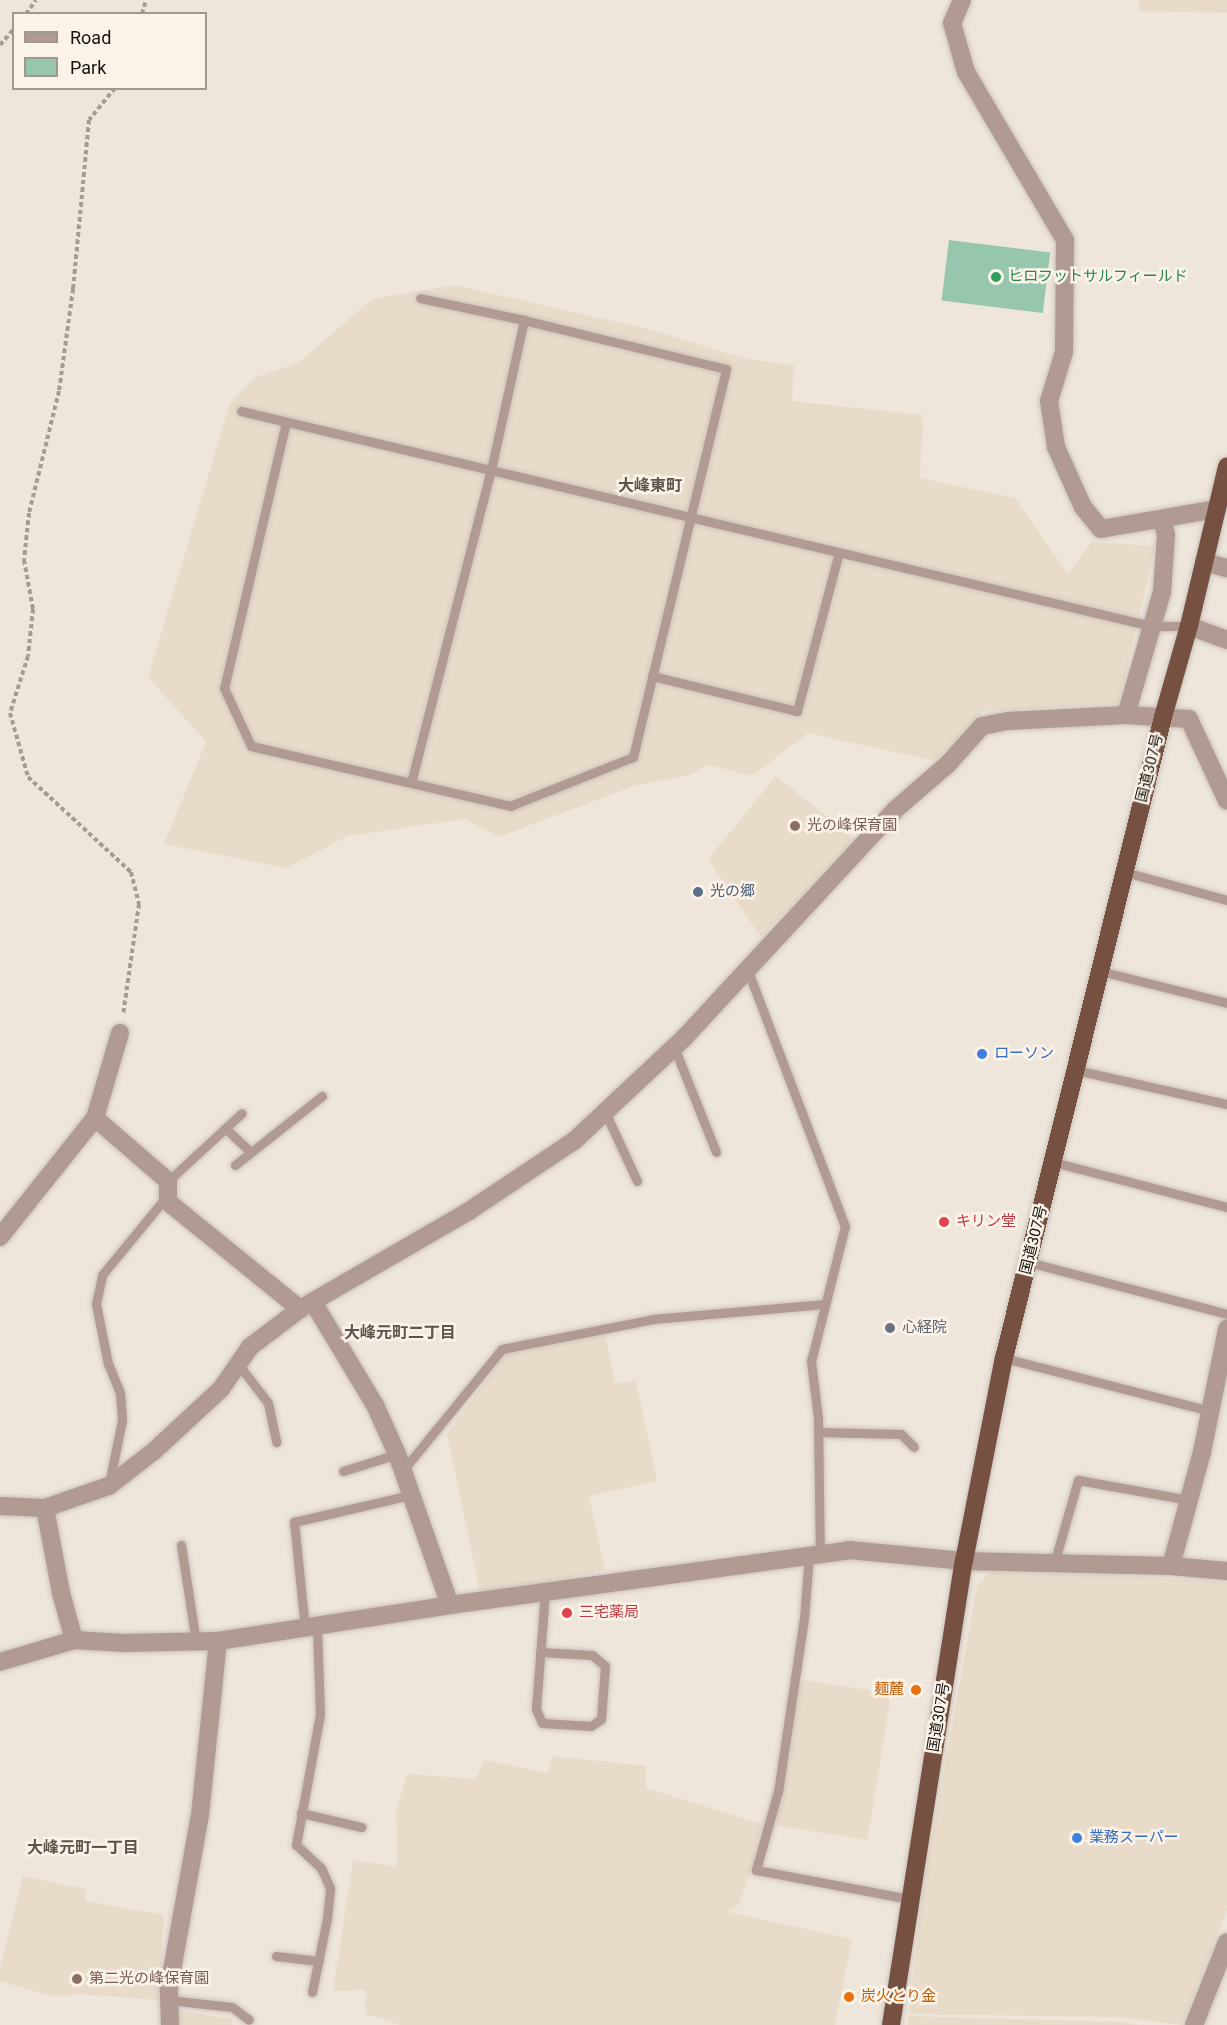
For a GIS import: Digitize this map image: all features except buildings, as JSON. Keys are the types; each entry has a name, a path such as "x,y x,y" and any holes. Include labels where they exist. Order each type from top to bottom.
{"highway":[{"name":"国道307号","path":"891,2025 964,1562 1004,1358 1163,717 1189,626 1227,466"}],"street":[{"path":"962,0 952,23 966,72 1065,240 1064,352 1049,401 1056,447 1083,507 1101,529 1217,509"},
{"path":"1126,715 1162,592 1167,535 1162,519"},
{"path":"1204,562 1227,568"},
{"path":"1189,626 1227,640"},
{"path":"0,1506 45,1508 109,1486 154,1451 221,1389 250,1347 307,1305 469,1211 574,1141 674,1047 748,971 896,809 948,764 982,726 1008,721 1126,715 1189,719 1227,801"},
{"path":"0,1238 95,1118 120,1033"},
{"path":"95,1118 168,1188 168,1202 307,1305 375,1405 400,1462 450,1605"},
{"path":"1171,1566 1211,1411 1227,1329"},
{"path":"45,1508 61,1593 74,1640"},
{"path":"0,1662 74,1640 124,1643 218,1641 450,1605 849,1550 964,1562 1171,1566 1227,1571"},
{"path":"170,2025 169,1987 200,1815 218,1641"},
{"path":"1194,2025 1227,1942"}],"lane":[{"path":"286,422 224,688 252,746 510,806 633,757 726,369 524,320 420,298"},
{"path":"411,783 491,470 524,320"},
{"path":"241,411 1152,626 1189,626"},
{"path":"652,676 797,711 839,552"},
{"path":"1125,872 1227,900"},
{"path":"748,971 845,1226 811,1361 818,1432 814,1555 778,1791 756,1870 910,1899"},
{"path":"1100,971 1227,1004"},
{"path":"674,1047 716,1152"},
{"path":"1076,1070 1227,1104"},
{"path":"235,1165 322,1096"},
{"path":"605,1112 637,1181"},
{"path":"109,1486 122,1420 120,1393 108,1364 96,1304 102,1275 168,1188 242,1113"},
{"path":"225,1128 250,1151"},
{"path":"1053,1162 1227,1207"},
{"path":"1028,1262 1227,1314"},
{"path":"343,1470 400,1462 502,1349 653,1319 824,1304"},
{"path":"1004,1358 1211,1411"},
{"path":"238,1364 268,1403 276,1442"},
{"path":"818,1432 901,1434 914,1447"},
{"path":"1054,1564 1078,1480 1189,1500"},
{"path":"312,1992 327,1918 330,1888 321,1868 296,1845 320,1714 311,1627 294,1522 411,1495"},
{"path":"181,1545 196,1642"},
{"path":"540,1652 592,1655 605,1666 601,1719 591,1726 542,1723 536,1709 540,1652 545,1592"},
{"path":"301,1813 361,1827"},
{"path":"276,1956 319,1961"},
{"path":"169,2000 232,2007 249,2020"}],"path":[{"path":"0,45 12,31"},
{"path":"113,90 89,120 73,289 59,392 28,513 24,560 33,609 28,656 10,713 28,777 131,872 139,904 120,1033"}],"shaded area":[{"path":"1139,0 1227,0 1227,13 1139,11"},
{"path":"454,285 652,330 747,359 794,365 792,401 923,415 920,478 1015,498 1068,574 1091,542 1155,546 1119,703 983,711 935,761 808,733 752,776 709,765 690,775 637,785 499,837 465,819 348,836 286,868 164,844 206,742 148,677 230,403 256,377 298,363 372,299"},
{"path":"776,776 856,840 761,937 708,859"},
{"path":"605,1334 615,1384 636,1380 657,1481 589,1496 605,1570 481,1597 447,1434 504,1355"},
{"path":"990,1572 1136,1576 1227,1583 1227,1910 1182,2025 1118,2017 909,2014 923,1889 977,1586"},
{"path":"798,1679 891,1694 868,1840 775,1825"},
{"path":"552,1756 646,1766 646,1788 762,1824 749,1876 739,1904 728,1912 852,1939 835,2025 401,2025 366,2014 365,1990 333,1991 353,1860 397,1867 396,1811 407,1774 476,1779 485,1760 548,1773"},
{"path":"23,1876 86,1889 85,1901 164,1915 159,2000 78,1994 54,1997 0,1981 0,1969"},
{"path":"180,2011 232,2019 233,2025 176,2025"},
{"path":"909,2016 1117,2022 1139,2025 908,2025"}],"green space":[{"name":"ヒロフットサルフィールド","path":"949,240 1050,252 1043,313 942,301"}],"place":[{"name":"ヒロフットサルフィールド","path":"996,277"},
{"name":"光の峰保育園","path":"795,826"},
{"name":"光の郷","path":"698,892"},
{"name":"ローソン","path":"982,1054"},
{"name":"キリン堂","path":"944,1222"},
{"name":"心経院","path":"890,1328"},
{"name":"三宅薬局","path":"567,1613"},
{"name":"麺麓","path":"916,1690"},
{"name":"業務スーパー","path":"1077,1838"},
{"name":"第二光の峰保育園","path":"77,1979"},
{"name":"炭火とり金","path":"849,1997"}],"district":[{"name":"大峰東町","path":"650,486"},
{"name":"大峰元町二丁目","path":"400,1333"},
{"name":"大峰元町一丁目","path":"83,1848"}]}
